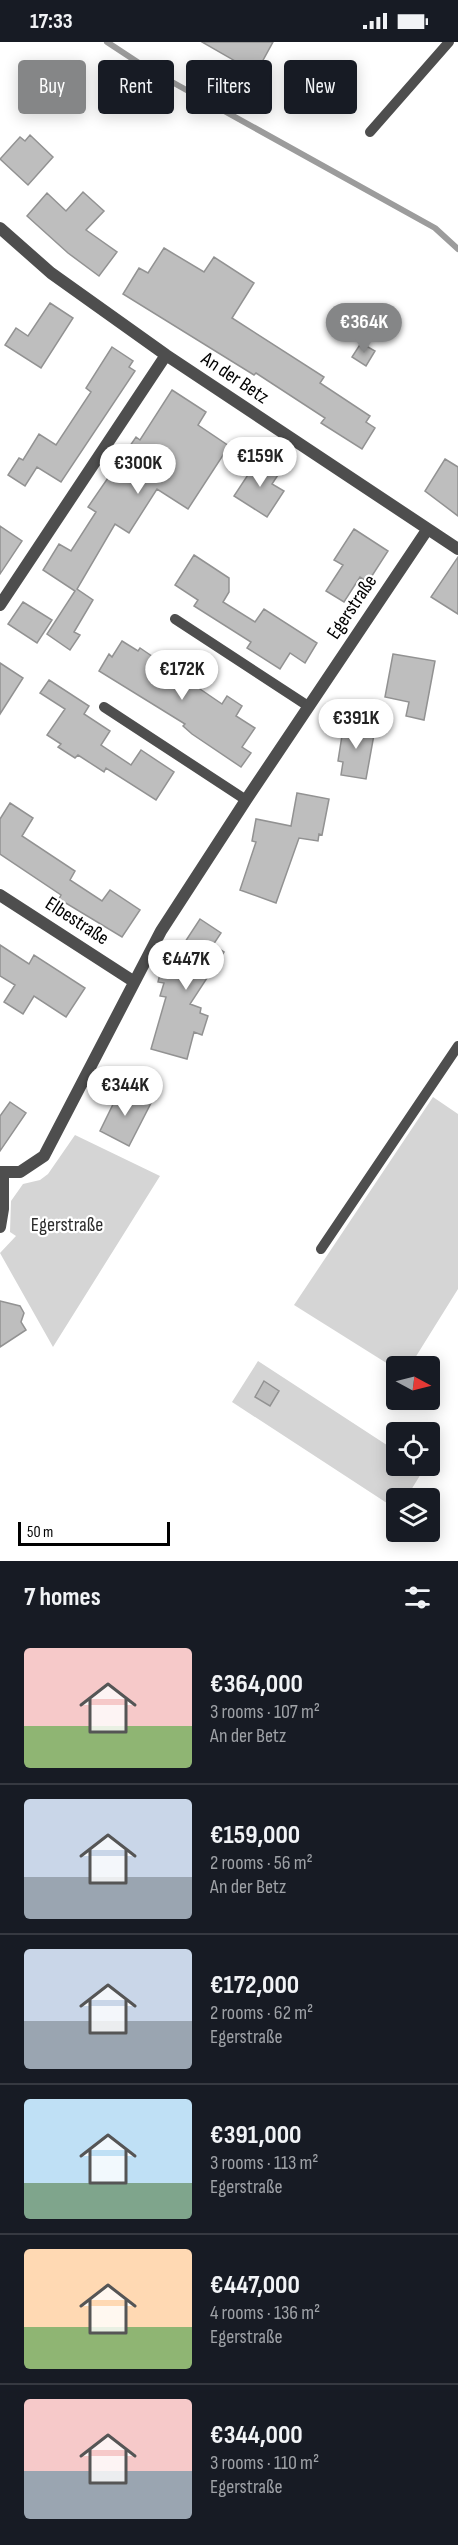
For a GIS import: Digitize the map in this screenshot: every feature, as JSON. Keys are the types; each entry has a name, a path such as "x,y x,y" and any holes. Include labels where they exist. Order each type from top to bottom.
{"street":[{"name":"An der Betz","path":"0,228 51,273 165,356 458,549"},
{"path":"0,606 165,356"},
{"name":"Egerstraße","path":"1,1172 20,1172 44,1156 161,931 308,706 427,530"},
{"name":"Elbestraße","path":"0,895 133,981"},
{"path":"0,1227 3,1209 1,1172"}],"lane":[{"path":"370,132 449,42"},
{"path":"175,619 308,706"},
{"path":"104,707 246,800"},
{"path":"321,1249 458,1046"}],"green space":[{"path":"433,1097 458,1114 458,1289 416,1356 386,1356 386,1363 294,1305"},
{"name":"Egerstraße","path":"75,1135 160,1176 53,1347 0,1253 16,1236 10,1232 11,1201 23,1184 40,1180 48,1174"},
{"path":"258,1361 386,1444 386,1476 420,1476 412,1488 386,1488 386,1502 232,1402"}],"building":[{"path":"202,42 273,42 263,60 233,60"},
{"path":"30,135 53,157 28,185 0,159 20,137 25,141"},
{"path":"83,192 104,211 86,230 117,252 99,276 68,253 27,216 47,193 66,211"},
{"path":"164,248 204,272 214,257 254,283 232,318 324,377 320,383 370,416 366,422 375,428 362,449 321,423 325,418 256,373 254,375 123,294 139,268 148,273"},
{"path":"50,303 73,318 41,368 5,345 16,328 28,336"},
{"path":"361,343 375,351 366,366 352,357"},
{"path":"112,347 133,361 129,367 135,371 61,482 37,467 25,486 8,475 19,458 23,460 39,434 56,445 91,392 86,388"},
{"path":"172,390 206,412 198,425 229,446 188,509 157,489 129,533 115,524 77,589 93,600 74,632 80,635 70,650 47,634 75,591 43,570 59,544 71,551 96,512 88,507 136,437 140,440"},
{"path":"259,458 280,472 272,484 284,491 267,517 234,496"},
{"path":"445,459 458,467 458,516 425,491"},
{"path":"0,526 22,541 0,574"},
{"path":"354,529 388,551 368,582 360,577 344,602 326,591 343,565 334,560"},
{"path":"194,555 229,578 229,592 223,602 255,622 264,609 317,643 305,663 290,653 280,669 247,648 251,642 194,606 198,600 175,585"},
{"path":"458,557 458,614 431,597"},
{"path":"23,602 52,620 37,643 8,624"},
{"path":"122,641 138,651 140,648 222,704 227,696 242,706 236,716 255,728 242,747 251,753 241,767 192,734 183,726 185,724 99,671 109,654 112,657"},
{"path":"393,654 435,661 424,720 406,716 409,702 385,697"},
{"path":"0,663 23,678 0,714"},
{"path":"49,680 89,706 84,714 110,731 101,745 131,765 141,750 174,772 156,800 106,768 104,772 78,755 75,758 58,747 61,744 47,735 65,709 40,693"},
{"path":"344,723 375,729 366,779 341,775 343,762 338,761"},
{"path":"297,793 329,799 322,835 319,834 318,841 299,838 276,903 240,890 256,842 252,841 256,819 291,826"},
{"path":"10,803 33,818 22,836 75,871 70,880 102,901 110,890 140,910 122,937 59,899 61,895 0,854 0,819"},
{"path":"200,919 221,933 213,945 224,952 190,1004 201,1008 200,1013 208,1016 202,1035 194,1032 187,1059 151,1049 166,997 160,996 164,983 158,982 162,966 168,968"},
{"path":"0,945 29,964 34,955 85,988 66,1017 34,996 23,1014 4,1002 15,985 0,976"},
{"path":"121,1088 151,1103 129,1146 100,1131"},
{"path":"10,1102 26,1113 0,1151 0,1116"},
{"path":"0,1301 20,1306 24,1313 21,1322 26,1330 0,1347"},
{"path":"264,1381 279,1391 270,1406 255,1397"}],"waterway":[{"path":"107,42 145,67 435,228 458,249"}]}
